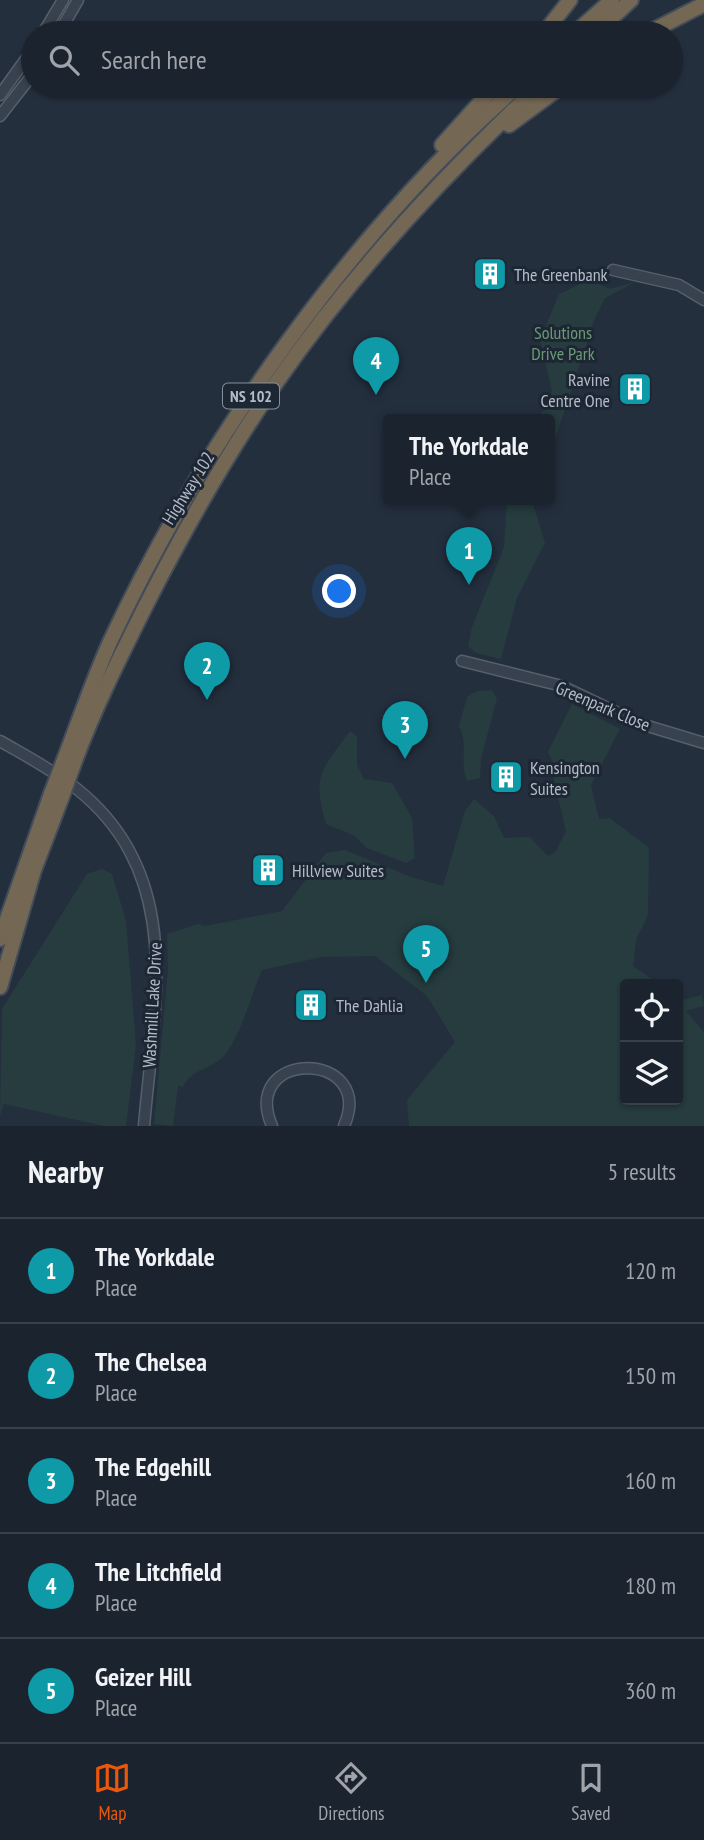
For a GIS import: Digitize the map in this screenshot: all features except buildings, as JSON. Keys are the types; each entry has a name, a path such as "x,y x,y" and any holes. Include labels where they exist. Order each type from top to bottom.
{"highway":[{"path":"553,21 570,0"},
{"path":"589,21 612,0"},
{"path":"609,21 631,0"},
{"path":"671,21 704,4"},
{"path":"279,352 387,207 484,98"},
{"name":"Highway 102","path":"0,939 56,796 110,642 167,532 202,472 279,352 433,167 505,98"},
{"name":"Highway 102","path":"68,763 182,534 276,383 344,293 489,133 526,98"},
{"path":"344,293 465,164 501,131 546,98"},
{"name":"Highway 102","path":"0,987 56,796"}],"street":[{"path":"50,21 63,0"},
{"path":"66,21 78,0"},
{"path":"0,95 21,66"},
{"path":"0,116 21,89"},
{"path":"613,270 679,285 704,300"},
{"name":"Greenpark Close","path":"462,661 562,686 641,724 704,743"},
{"name":"Washmill Lake Drive","path":"0,740 54,773 94,805 124,843 145,886 156,930 158,967 144,1126"},
{"path":"272,1126 267,1103 278,1079 288,1071 314,1066 338,1079 345,1090 349,1103 344,1126"}],"green space":[{"name":"Solutions Drive Park","path":"595,277 600,285 610,289 635,282 605,298 595,318 555,440 555,414 541,414 552,391 540,340 559,294"},
{"path":"507,505 533,505 545,543 517,598 501,659 476,653 468,646 472,627 504,547"},
{"path":"492,690 497,699 481,758 480,778 467,781 459,726 467,697 478,691"},
{"path":"572,704 620,729 591,785 599,819 610,818 649,848 648,915 636,940 633,966 652,979 620,979 620,1105 683,1105 683,1000 702,995 704,1006 686,1011 704,1032 704,1126 409,1126 407,1100 455,1042 427,996 375,956 322,957 262,970 228,1051 217,1062 187,1080 183,1087 178,1086 173,1126 154,1124 168,969 167,934 198,924 205,926 282,911 326,853 345,850 411,877 443,886 465,811 474,799 494,816 504,838 530,837 548,856 556,851 566,831 554,781 555,767 548,752"},
{"path":"350,731 357,737 357,765 364,779 392,783 412,818 415,858 406,863 367,848 355,836 326,824 320,794 322,774"},
{"path":"102,869 112,874 126,921 136,1045 126,1126 104,1126 4,1104 0,1116 2,1009 87,874"}],"place":[{"name":"The Greenbank","path":"490,274"},
{"name":"Ravine Centre One","path":"635,389"},
{"name":"The Litchfield","path":"376,395"},
{"name":"The Yorkdale","path":"469,585"},
{"name":"The Chelsea","path":"207,700"},
{"name":"The Edgehill","path":"405,759"},
{"name":"Kensington Suites","path":"506,777"},
{"name":"Hillview Suites","path":"268,870"},
{"name":"Geizer Hill","path":"426,983"},
{"name":"The Dahlia","path":"311,1005"}]}
